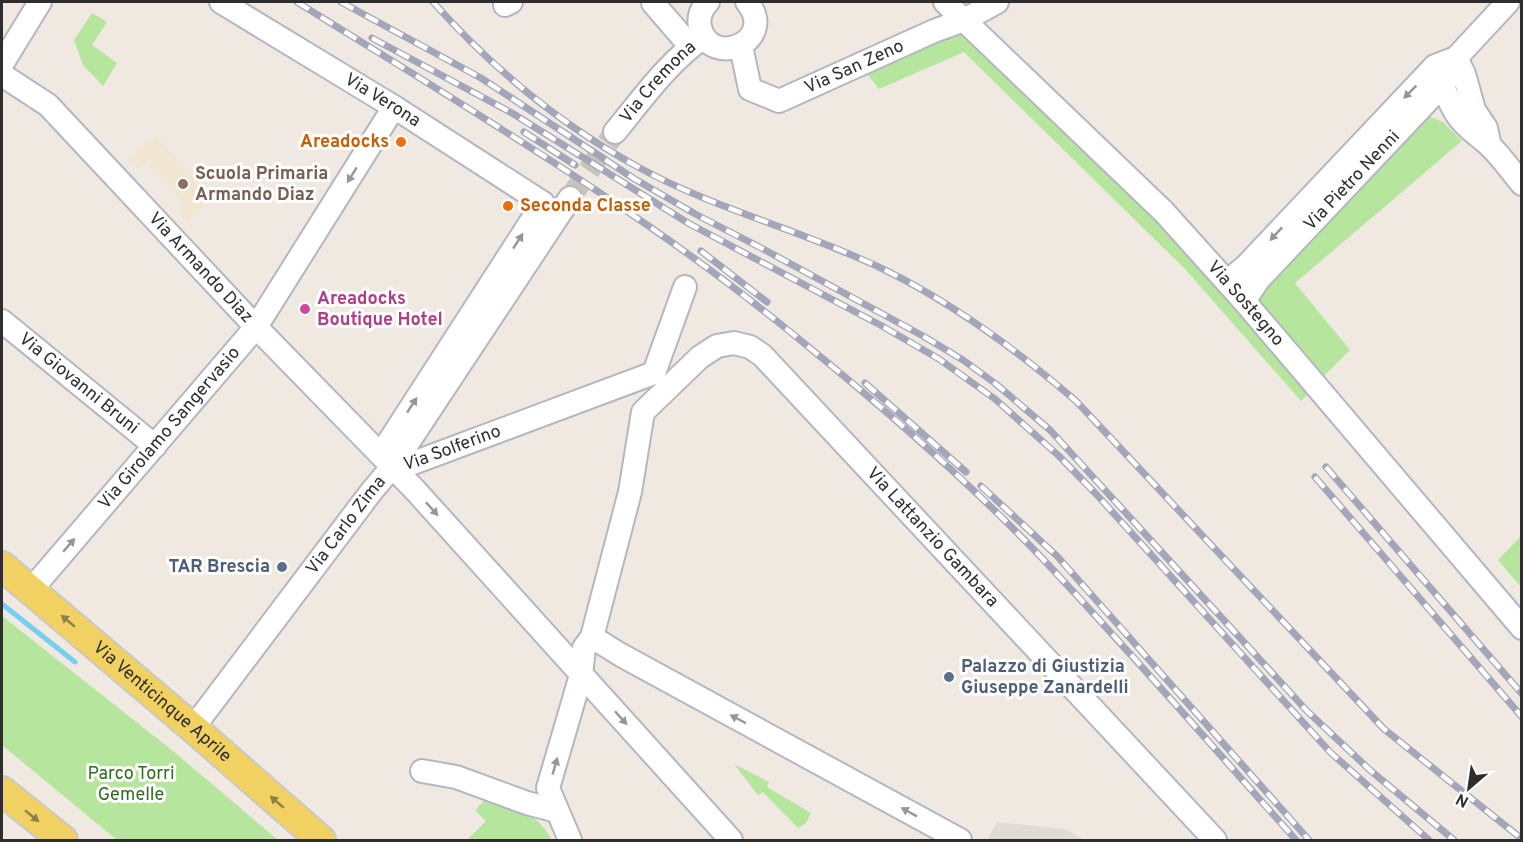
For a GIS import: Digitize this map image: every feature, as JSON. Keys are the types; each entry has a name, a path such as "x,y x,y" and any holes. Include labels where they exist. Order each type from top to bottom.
{"main road":[{"name":"Via Venticinque Aprile","path":"2,566 321,840"},
{"path":"2,791 63,840"}],"street":[{"path":"2,64 40,2"},
{"name":"Via Verona","path":"221,2 394,107 543,203"},
{"name":"Via Cremona","path":"615,132 646,93 696,43 701,12 708,2"},
{"path":"741,46 753,33 755,24 754,15 747,2"},
{"name":"Via Sostegno","path":"945,2 1164,212 1244,301 1521,628"},
{"name":"Via San Zeno","path":"741,46 750,89 779,101 934,31 964,20 998,2"},
{"name":"Via Pietro Nenni","path":"1244,301 1259,279 1433,95 1436,80 1435,66 1456,58 1508,2"},
{"path":"653,3 685,40 696,43"},
{"name":"Via Cremona","path":"696,43 731,49 741,46"},
{"path":"1456,58 1464,74 1474,110 1486,128 1490,145"},
{"name":"Via Armando Diaz","path":"2,75 48,105 256,327 386,460"},
{"path":"1436,80 1459,119 1490,145 1521,184"},
{"name":"Via Pietro Nenni","path":"1227,282 1436,80"},
{"name":"Via Girolamo Sangervasio","path":"31,590 256,327 394,107"},
{"name":"Via Carlo Zima","path":"386,460 570,198"},
{"name":"Via Carlo Zima","path":"193,728 371,492 386,460 543,203"},
{"name":"Via Solferino","path":"386,460 413,463 654,373 685,287"},
{"name":"Via Giovanni Bruni","path":"2,321 156,446"},
{"name":"Via Lattanzio Gambara","path":"592,637 630,492 643,412 700,357 717,346 734,343 750,347 762,355 1215,840"},
{"name":"Via Solferino","path":"386,460 731,840"},
{"path":"570,840 548,788 581,675 584,648 592,637 960,840"},
{"path":"581,675 596,660 621,655"},
{"path":"422,771 456,777 527,803 557,811"}],"shaded area":[{"name":"Scuola Primaria Armando Diaz","path":"155,135 213,198 187,222 178,212 186,205 147,163 138,169 130,159"},
{"path":"997,822 1065,829 1084,840 987,840"}],"green space":[{"path":"92,13 107,22 92,45 117,63 103,86 83,65 74,40"},
{"path":"968,33 1150,211 1309,393 1301,401 1186,270 964,52 879,89 863,69 908,51"},
{"path":"1431,117 1443,122 1462,141 1295,283 1350,350 1322,378 1260,304 1258,296 1419,120"},
{"path":"1521,536 1521,587 1498,560"},
{"name":"Parco Torri Gemelle","path":"2,616 173,751 278,840 117,840 2,745"},
{"path":"734,764 769,782 767,787 811,813 806,823 798,828 763,792 758,795"},
{"path":"485,800 531,816 552,840 467,840 486,821 475,810"}],"waterway":[{"path":"2,604 75,662"}],"tunnel":[{"path":"570,198 615,132"}],"railway":[{"path":"297,2 557,164 683,250 745,296 866,394 955,473 1040,556 1296,840"},
{"path":"341,2 481,78 633,178 697,215 923,336 963,360 996,384 1050,430 1307,711 1371,771 1454,840"},
{"path":"433,2 503,72 528,93 609,151 698,196 824,243 885,270 961,313 1031,364 1076,401 1384,729 1522,839"},
{"path":"372,38 512,113 688,223 882,326 939,359 995,399 1059,456 1097,495 1330,752 1429,840"},
{"path":"524,132 575,165"},
{"path":"701,251 767,302"},
{"path":"865,383 966,472"},
{"path":"1326,467 1522,694"},
{"path":"1315,477 1522,717"},
{"path":"981,486 1057,556 1309,840"}],"place":[{"name":"Areadocks","path":"401,142"},
{"name":"Scuola Primaria Armando Diaz","path":"183,184"},
{"name":"Seconda Classe","path":"508,206"},
{"name":"Areadocks Boutique Hotel","path":"305,309"},
{"name":"TAR Brescia","path":"282,567"},
{"name":"Palazzo di Giustizia Giuseppe Zanardelli","path":"949,677"}]}
